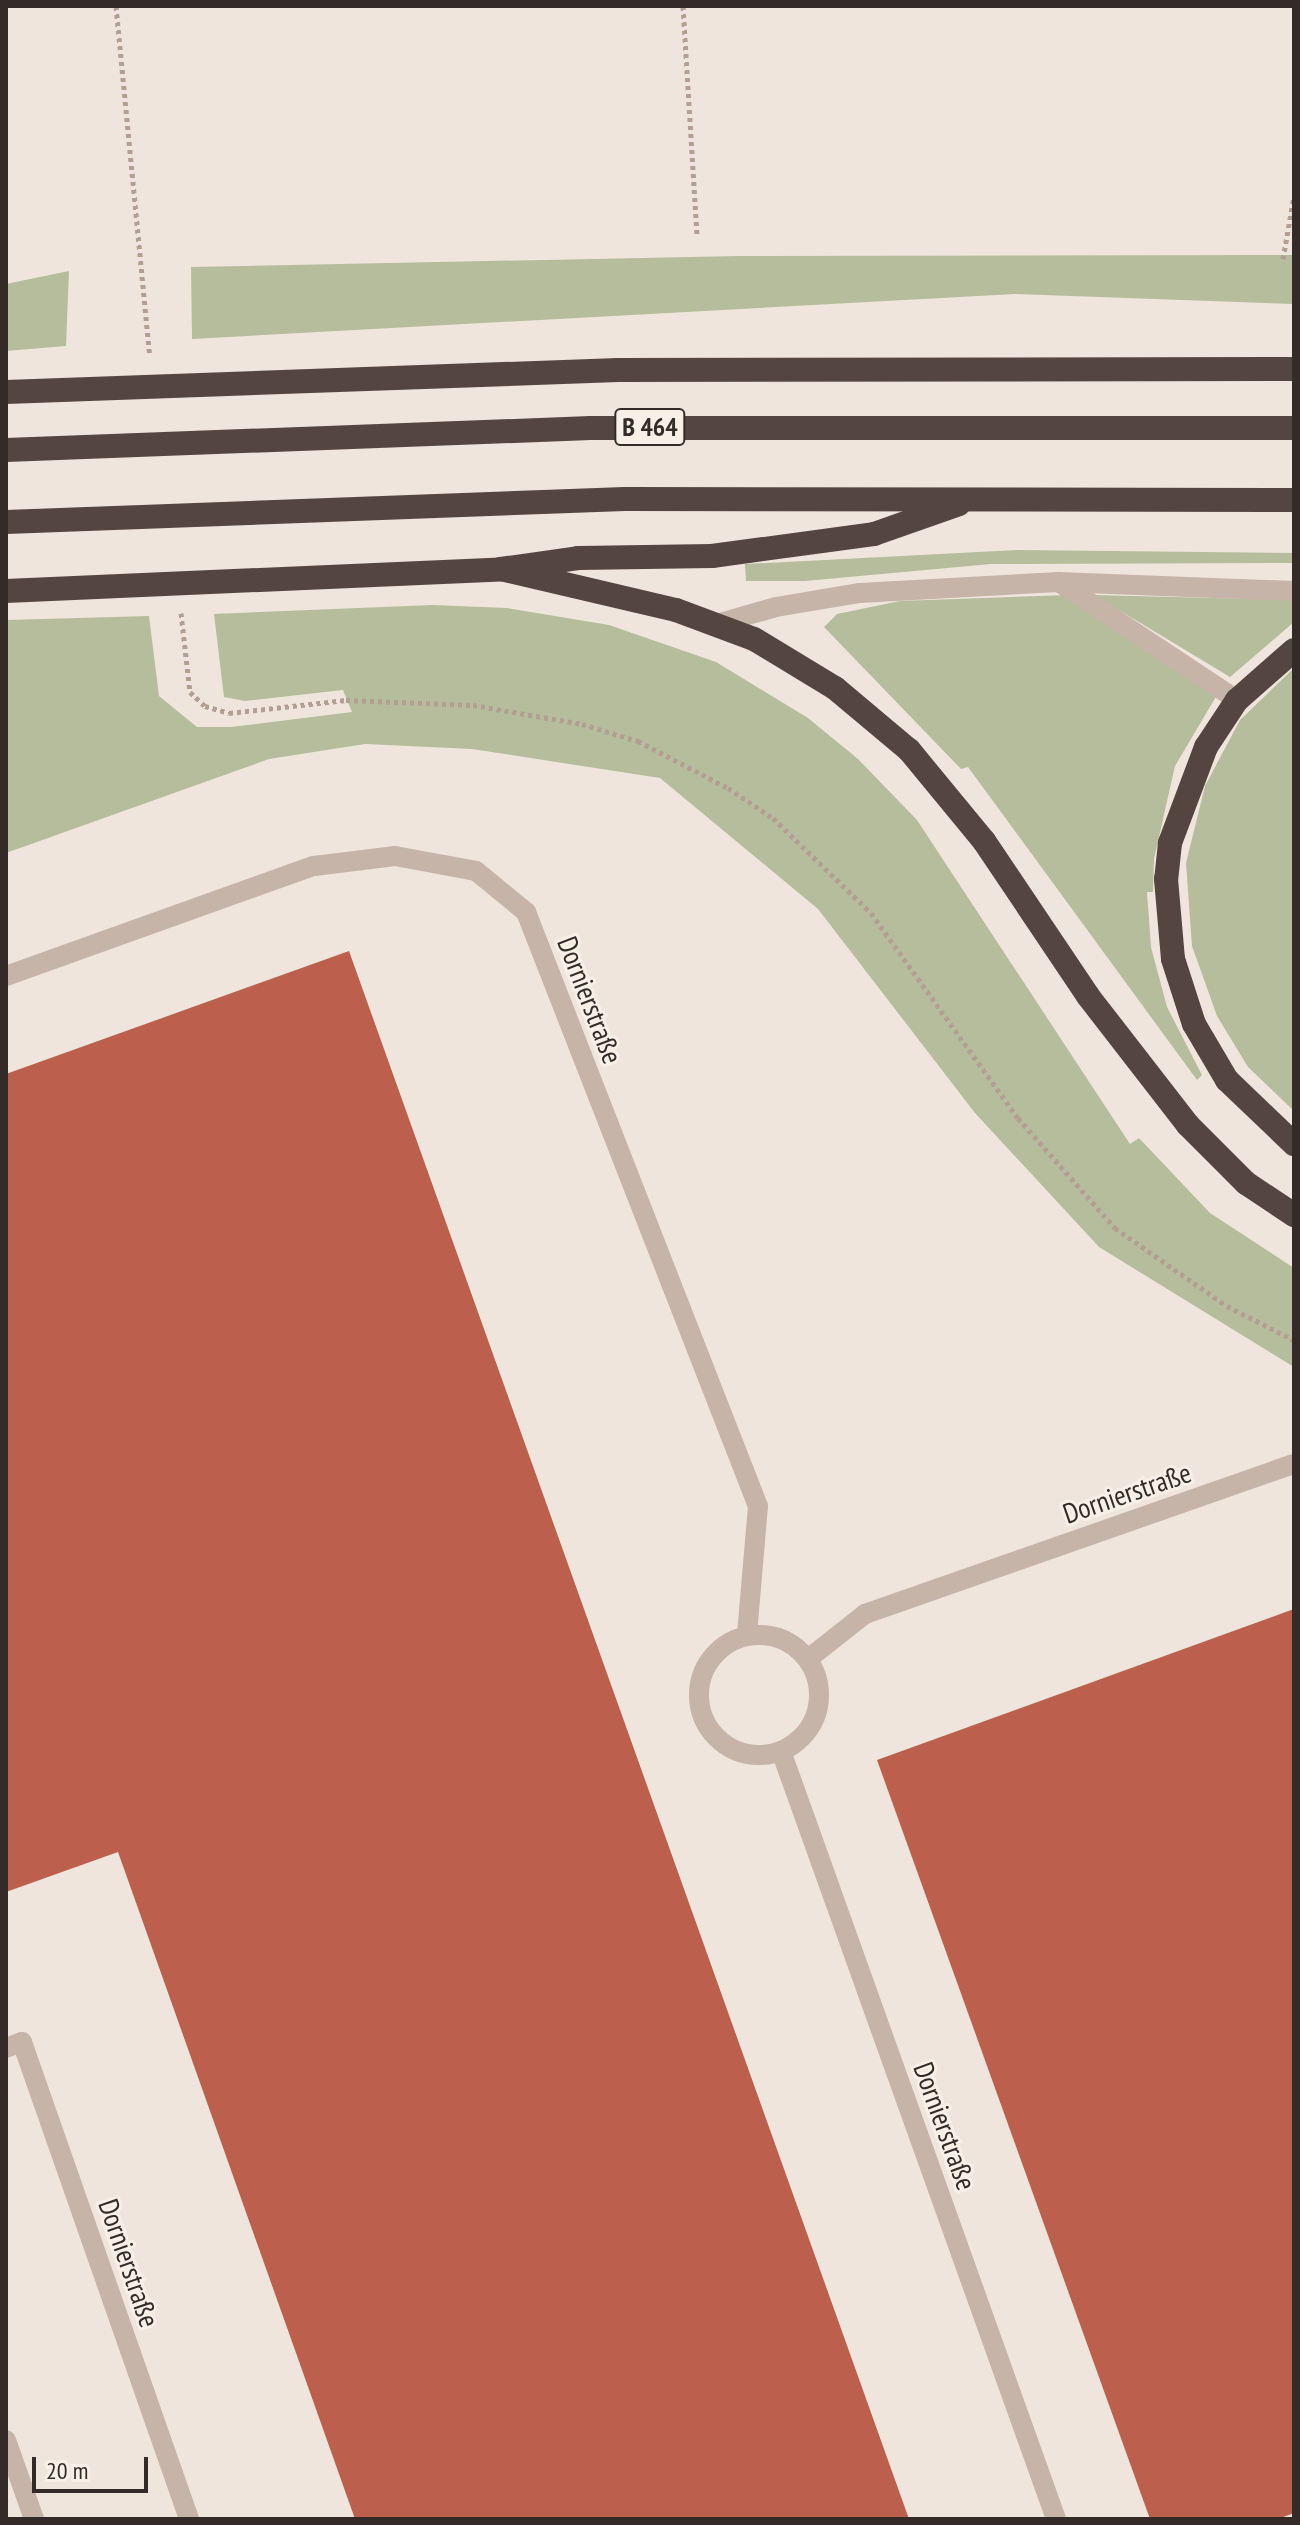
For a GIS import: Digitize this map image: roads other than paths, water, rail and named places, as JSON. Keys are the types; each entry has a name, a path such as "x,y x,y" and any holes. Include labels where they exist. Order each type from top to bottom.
{"highway":[{"name":"B 464","path":"6,392 619,370 1294,369"},
{"name":"B 464","path":"6,450 591,428 1294,428"},
{"path":"6,591 501,569 578,558 712,556 874,534 976,497"},
{"path":"6,522 455,503 976,497 1294,500"},
{"path":"501,569 590,587 716,624 754,639 835,688 909,750 984,841 1141,1069 1215,1154 1246,1183 1294,1215"},
{"path":"1294,650 1237,700 1206,747 1184,796 1170,843 1166,918 1181,991 1208,1052 1249,1106 1294,1144"}],"lane":[{"path":"716,624 776,607 860,593 1059,582 1294,591"},
{"path":"1059,582 1237,700"},
{"name":"Dornierstraße","path":"6,976 314,866 381,857 476,871 526,912 758,1506 747,1634"},
{"name":"Dornierstraße","path":"808,1659 865,1614 1294,1464"},
{"path":"747,1634 781,1638 808,1659 818,1684 817,1711 804,1735 781,1751 748,1755 718,1740 700,1712 700,1678 718,1649 747,1634"},
{"name":"Dornierstraße","path":"781,1751 1056,2519"},
{"name":"Dornierstraße","path":"6,2048 22,2042 189,2519"},
{"path":"6,2440 34,2519"}]}
